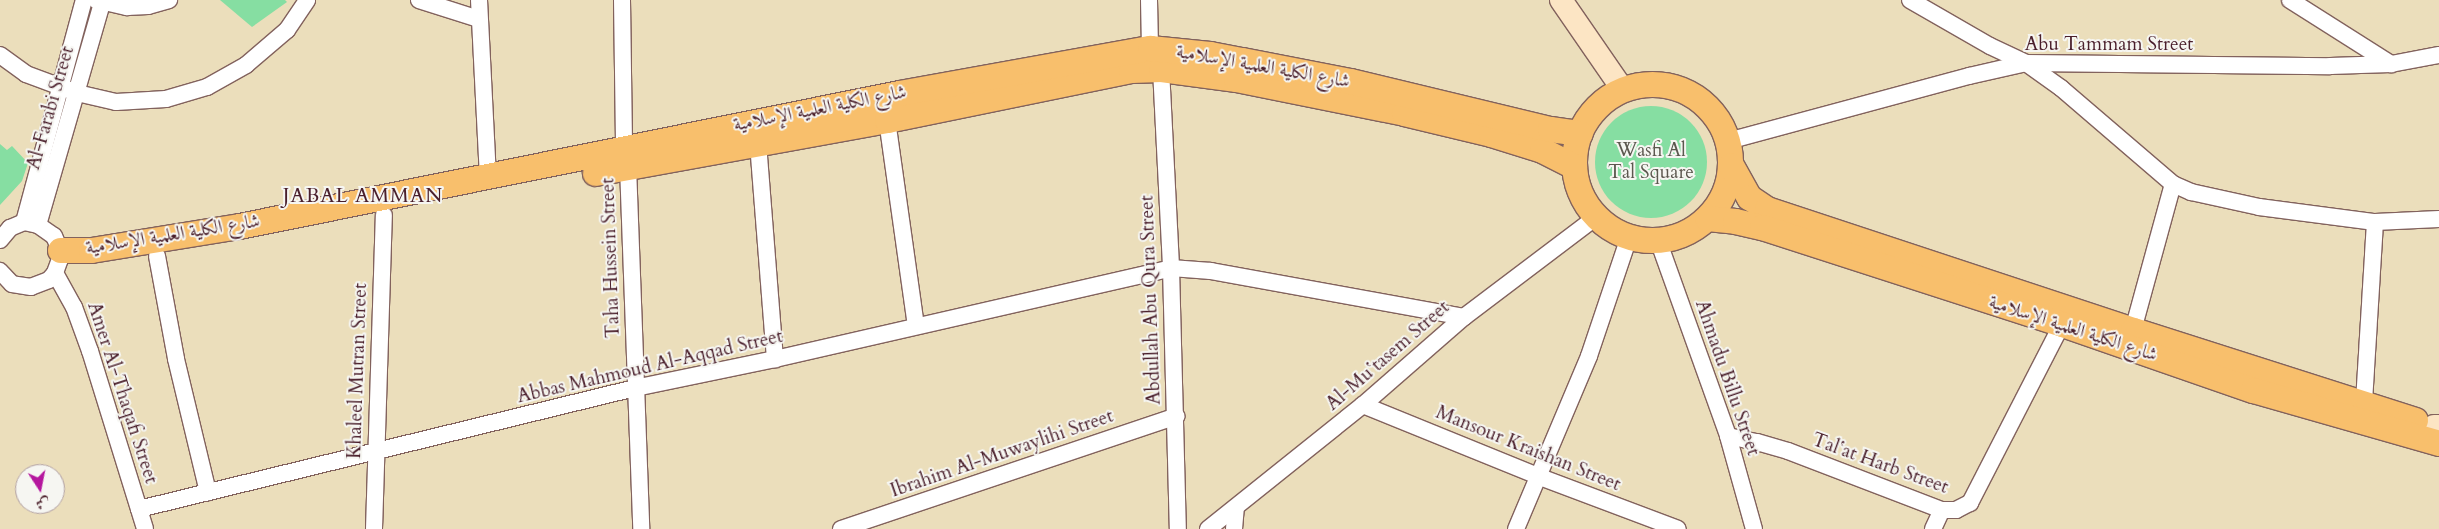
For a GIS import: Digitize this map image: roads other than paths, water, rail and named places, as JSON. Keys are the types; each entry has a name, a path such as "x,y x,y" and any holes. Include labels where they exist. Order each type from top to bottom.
{"main road":[{"name":"شارع الكلية العلمية الإسلامية","path":"58,263 157,256 384,215 899,93 1156,59 1210,54 1350,82 1550,129 1580,133"},
{"name":"شارع الكلية العلمية الإسلامية","path":"58,263 91,250 239,226 488,178 626,158 758,143 887,120 1131,70 1156,59 1236,79 1404,112 1491,134 1534,147 1574,166"},
{"path":"1642,85 1662,85 1698,98 1711,110 1721,124 1728,140 1731,165 1723,194 1707,218 1692,229 1676,237 1658,240 1629,237 1611,229 1596,217 1580,194 1574,166 1575,149 1580,133 1590,115 1600,105 1623,90 1642,85"},
{"name":"شارع الكلية العلمية الإسلامية","path":"1731,165 1750,197 1767,209 2133,330 2364,402 2436,435"},
{"name":"شارع الكلية العلمية الإسلامية","path":"1707,218 1735,221 1762,227 2062,324 2253,390 2436,435"}],"street":[{"name":"Al-Farabi Street","path":"31,223 60,87 84,0"},
{"path":"99,1 134,7 148,6 169,0"},
{"path":"0,56 26,74 77,93 116,102 166,100 206,87 246,65 287,30 307,0"},
{"path":"419,0 479,19"},
{"path":"479,0 488,178"},
{"name":"Taha Hussein Street","path":"622,0 626,158 641,529"},
{"name":"Abdullah Abu Qura Street","path":"1149,0 1156,59 1171,268 1178,529"},
{"path":"1562,0 1623,90"},
{"path":"1910,0 1990,46 2026,64 2061,88 2173,184 2219,199 2375,222 2439,219"},
{"path":"2290,0 2392,64"},
{"name":"Al-Farabi Street","path":"31,223 77,93 99,1"},
{"name":"Abu Tammam Street","path":"1728,140 1969,76 2026,64 2330,66 2392,64 2439,55"},
{"path":"887,120 916,326"},
{"path":"758,143 775,359"},
{"path":"2133,330 2173,184"},
{"name":"Khaleel Mutran Street","path":"374,529 384,215"},
{"name":"Al-Muʻtasem Street","path":"1208,529 1363,405 1464,317 1596,217"},
{"path":"2364,402 2375,222"},
{"path":"0,240 10,228 31,223"},
{"name":"Amer Al-Thaqafi Street","path":"31,223 54,236 58,263 90,351 144,529"},
{"path":"1516,529 1540,477 1589,356 1629,237"},
{"name":"Ahmadu Billu Street","path":"1658,240 1728,436 1754,529"},
{"path":"157,256 176,359 208,492"},
{"path":"0,271 12,284 31,288 49,280 58,263"},
{"name":"Abbas Mahmoud Al-Aqqad Street","path":"139,509 636,388 775,359 1171,268 1220,273 1464,317"},
{"name":"Talʻat Harb Street","path":"1728,436 1788,451 1942,510 1956,510 1970,502 2062,324"},
{"name":"Mansour Kraishan Street","path":"1363,405 1540,477 1678,529"},
{"name":"Ibrahim Al-Muwaylihi Street","path":"841,529 1176,416"},
{"path":"1234,529 1236,508"},
{"path":"1933,529 1942,510"}],"district":[{"name":"JABAL AMMAN","path":"363,195"}],"park label":[{"name":"Wasfi Al Tal Square","path":"1651,162"}]}
